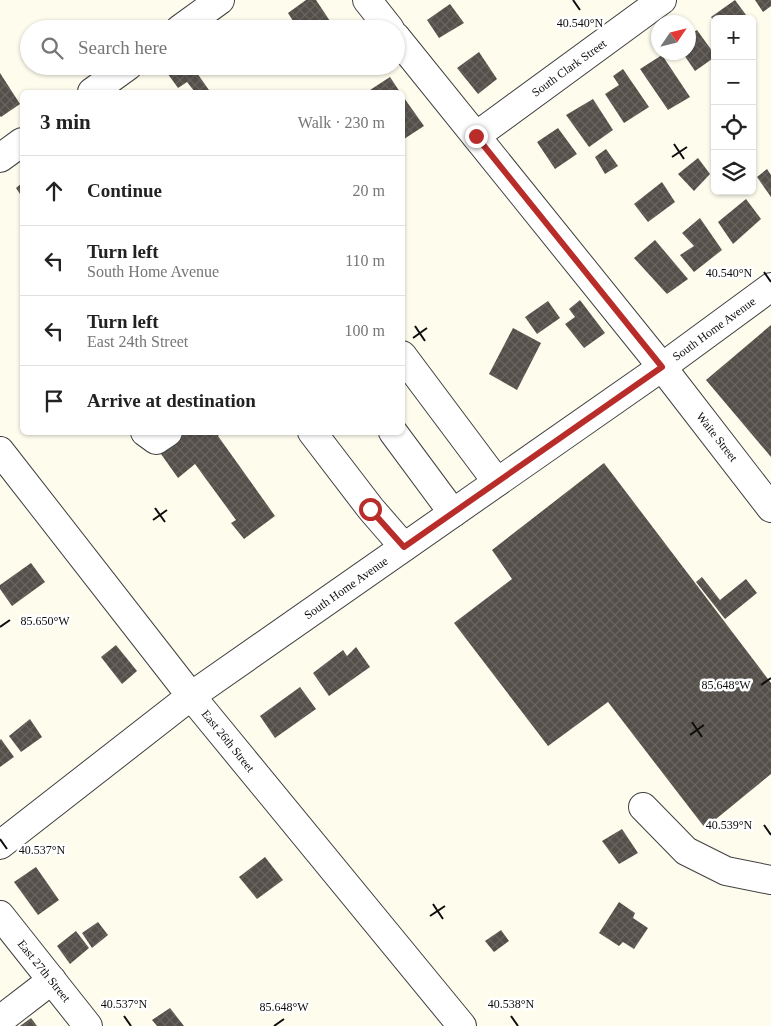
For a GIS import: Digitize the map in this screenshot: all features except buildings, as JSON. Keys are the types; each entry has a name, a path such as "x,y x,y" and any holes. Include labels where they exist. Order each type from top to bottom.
{"street":[{"path":"192,20 220,0"},
{"path":"367,0 383,20"},
{"name":"South Clark Street","path":"476,136 662,0"},
{"name":"Waite Street","path":"405,48 662,367 771,508"},
{"path":"95,90 116,75"},
{"path":"0,158 20,143"},
{"name":"South Home Avenue","path":"0,845 191,696 662,367 771,287"},
{"path":"405,359 497,482"},
{"path":"149,435 156,440 164,435"},
{"path":"314,435 370,509 404,547"},
{"path":"395,435 453,513"},
{"name":"East 26th Street","path":"0,451 191,696 462,1026"},
{"path":"643,807 686,851 726,871 771,880"},
{"name":"East 27th Street","path":"0,915 88,1026"},
{"path":"0,1020 52,980"}],"route":[{"path":"370,509 404,547 662,367 476,136"}]}
